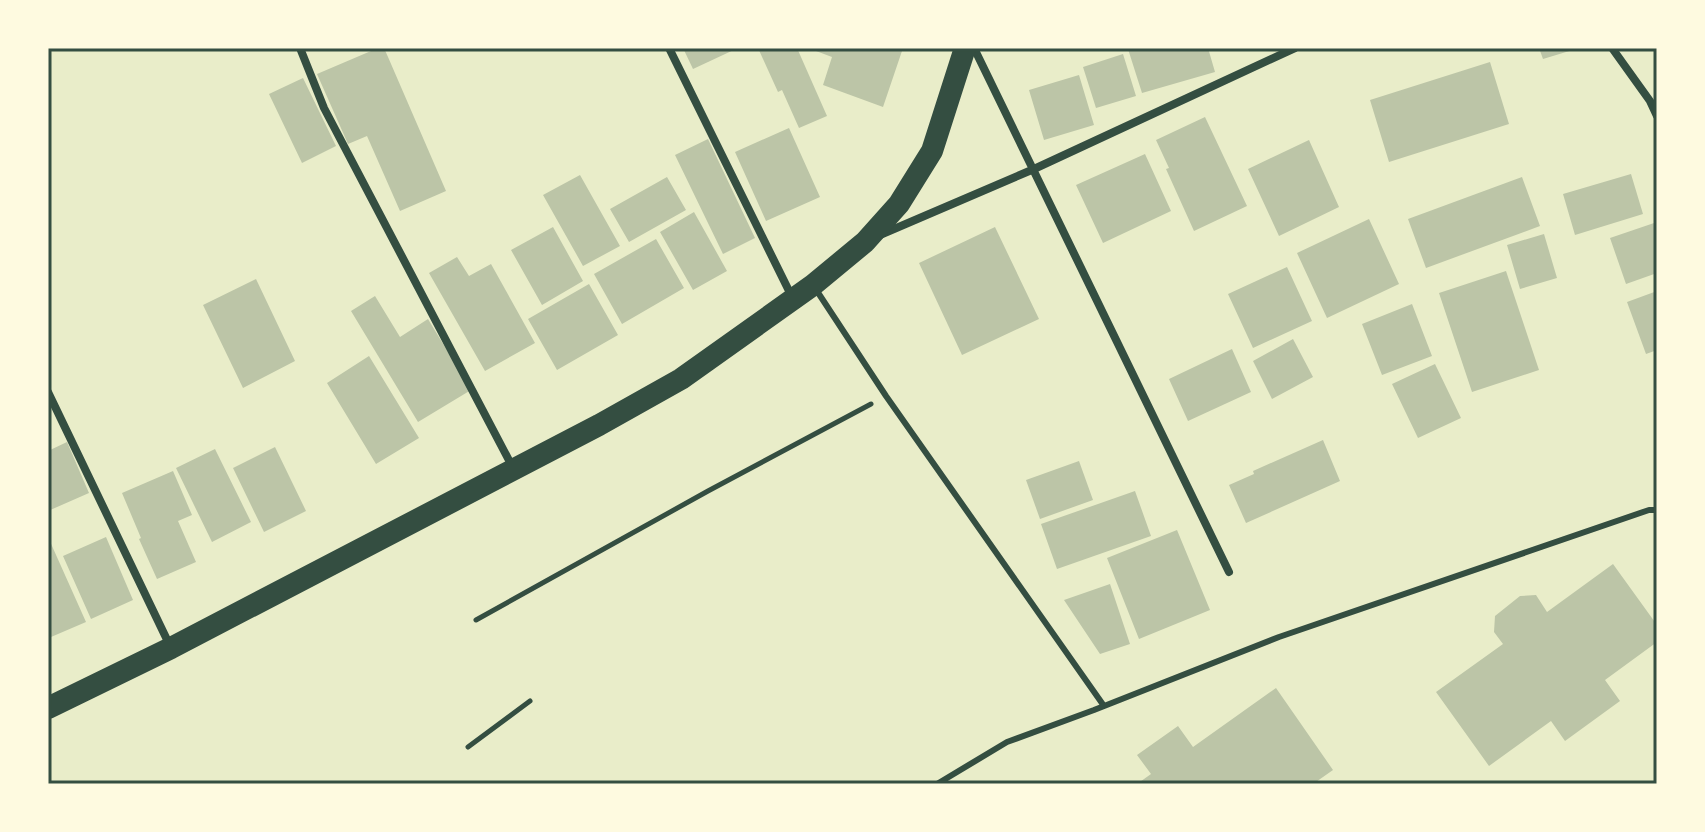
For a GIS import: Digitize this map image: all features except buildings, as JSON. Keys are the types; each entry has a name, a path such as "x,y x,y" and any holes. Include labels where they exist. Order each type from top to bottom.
{"highway":[{"path":"48,708 171,648 599,425 681,379 793,300 865,242 899,204 932,151 965,48"}],"street":[{"path":"300,48 324,108 514,470"},
{"path":"669,48 793,300"},
{"path":"974,48 1229,572"},
{"path":"865,242 1034,169 1295,48"},
{"path":"1612,48 1650,101 1657,116"},
{"path":"48,392 171,648"}],"lane":[{"path":"813,285 886,396 1104,706"},
{"path":"937,784 1007,742 1279,637 1649,510 1657,510"}],"path":[{"path":"476,620 886,396"},
{"path":"468,747 530,701"}]}
